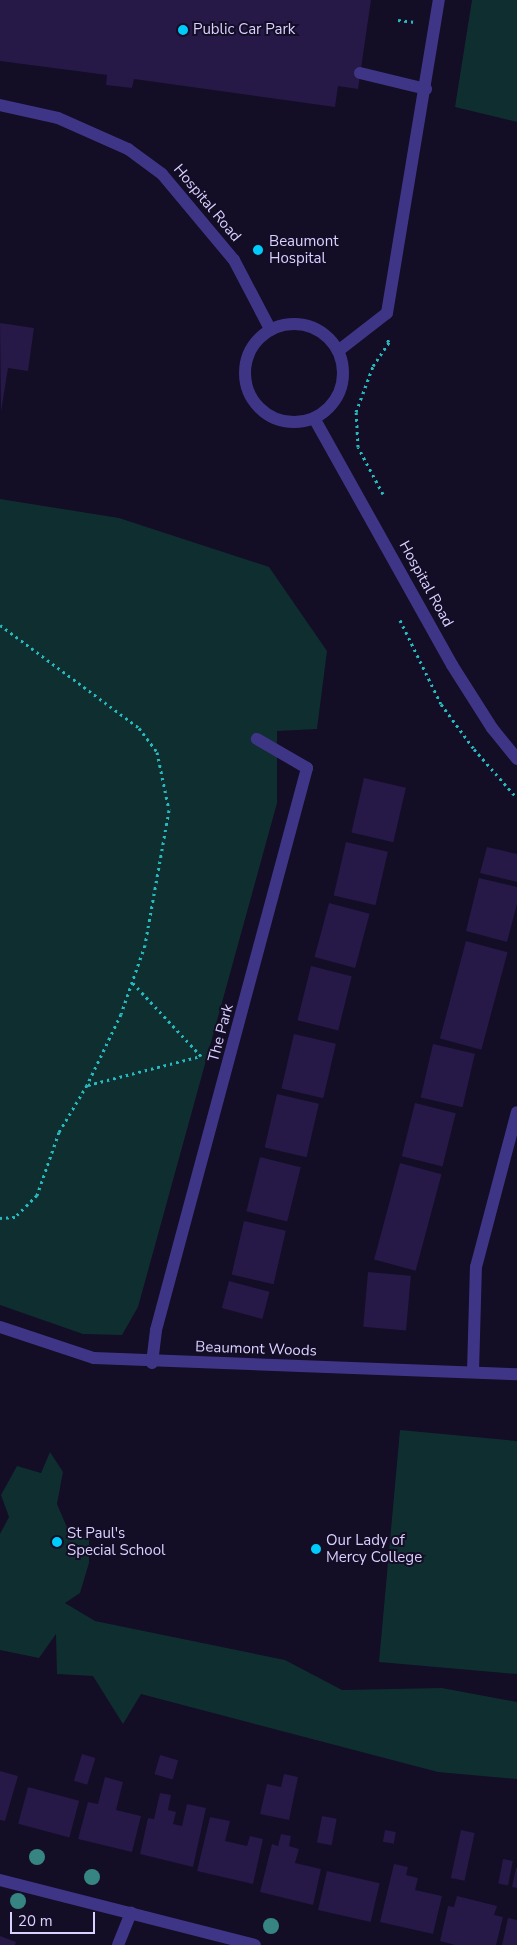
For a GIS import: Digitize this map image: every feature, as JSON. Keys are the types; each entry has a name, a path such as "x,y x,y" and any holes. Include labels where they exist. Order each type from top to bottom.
{"street":[{"path":"338,350 387,313 395,283 439,0"},
{"path":"360,73 426,89"},
{"name":"Hospital Road","path":"0,105 58,118 128,149 162,174 234,260 270,329"},
{"path":"298,323 316,329 338,350 344,377 338,395 326,411 314,418 290,422 272,417 257,406 247,390 244,370 249,351 270,329 298,323"},
{"name":"Hospital Road","path":"314,418 452,665 492,728 517,759"},
{"name":"The Park","path":"152,1363 156,1330 307,768 257,739"},
{"path":"473,1372 476,1267 517,1112"},
{"name":"Beaumont Woods","path":"0,1327 94,1358 152,1363 517,1374"},
{"path":"0,1880 256,1945"},
{"path":"118,1945 131,1912"}],"path":[{"path":"398,20 415,22"},
{"path":"374,324 389,342 373,366 356,412 356,421 358,447 384,496"},
{"path":"398,614 442,704 474,749 517,798"},
{"path":"0,625 139,728 157,752 169,810 146,945 133,983 87,1085 60,1132 38,1195 15,1217 0,1218"},
{"path":"87,1085 201,1056 133,983"}],"green space":[{"path":"472,0 517,0 517,122 455,107"},
{"path":"0,499 119,518 269,567 327,651 317,729 277,731 277,803 138,1307 122,1335 83,1334 0,1305"},
{"path":"400,1430 517,1441 517,1674 379,1662"},
{"path":"50,1452 63,1472 57,1504 69,1532 89,1538 89,1563 80,1593 65,1603 95,1621 285,1660 342,1690 442,1688 517,1702 517,1779 438,1772 141,1694 123,1724 93,1676 57,1674 56,1634 39,1658 0,1650 0,1534 9,1517 1,1495 17,1466 41,1473"}],"building":[{"name":"Public Car Park","path":"0,0 371,0 358,89 338,86 335,107 134,79 132,88 106,85 107,75 0,61"},
{"path":"0,323 34,328 28,371 8,368 1,412"},
{"path":"364,778 406,788 393,842 351,833"},
{"path":"346,842 388,852 376,905 334,896"},
{"path":"487,847 517,854 517,882 480,873"},
{"path":"479,878 517,887 517,904 507,942 466,931"},
{"path":"329,903 370,914 355,968 315,957"},
{"path":"466,941 508,952 481,1050 440,1039"},
{"path":"311,966 352,976 338,1030 297,1020"},
{"path":"294,1034 336,1044 323,1098 281,1089"},
{"path":"433,1044 475,1054 463,1107 421,1098"},
{"path":"277,1094 319,1104 307,1157 265,1148"},
{"path":"415,1103 456,1113 442,1167 402,1156"},
{"path":"260,1157 301,1167 287,1221 246,1211"},
{"path":"400,1163 442,1174 416,1271 374,1260"},
{"path":"244,1221 286,1231 274,1284 232,1275"},
{"path":"368,1272 411,1276 406,1331 363,1327"},
{"path":"229,1281 270,1292 262,1319 222,1308"},
{"path":"82,1754 95,1758 87,1785 74,1781"},
{"path":"160,1755 178,1760 173,1779 154,1774"},
{"path":"0,1771 18,1776 5,1821 0,1820"},
{"path":"284,1774 298,1777 289,1820 260,1814 267,1784 281,1787"},
{"path":"105,1777 123,1782 116,1810 141,1816 132,1852 78,1839 88,1802 98,1804"},
{"path":"28,1787 79,1801 69,1837 18,1824"},
{"path":"160,1793 171,1795 168,1810 176,1812 173,1824 182,1826 187,1804 206,1808 193,1867 140,1854 148,1818 154,1819"},
{"path":"322,1816 337,1819 332,1845 317,1843"},
{"path":"210,1817 230,1821 225,1841 247,1846 250,1836 263,1839 253,1884 197,1871"},
{"path":"385,1830 396,1832 394,1844 383,1842"},
{"path":"461,1830 475,1833 465,1881 451,1878"},
{"path":"281,1834 291,1836 289,1846 299,1849 295,1863 321,1869 313,1905 260,1892 272,1844 278,1846"},
{"path":"503,1859 513,1861 508,1885 498,1884"},
{"path":"394,1864 408,1867 406,1875 418,1878 415,1890 442,1896 433,1934 380,1922"},
{"path":"517,1868 517,1888 512,1887"},
{"path":"327,1871 380,1883 371,1922 318,1910"},
{"path":"457,1896 497,1906 494,1915 503,1917 496,1945 455,1945 440,1941 448,1906 454,1907"},
{"path":"508,1918 517,1920 517,1945 502,1945"},
{"path":"0,1936 16,1942 15,1945 0,1945"}],"place":[{"name":"Public Car Park","path":"183,30"},
{"name":"Beaumont Hospital","path":"258,250"},
{"name":"St Paul's Special School","path":"57,1542"},
{"name":"Our Lady of Mercy College","path":"316,1549"}]}
